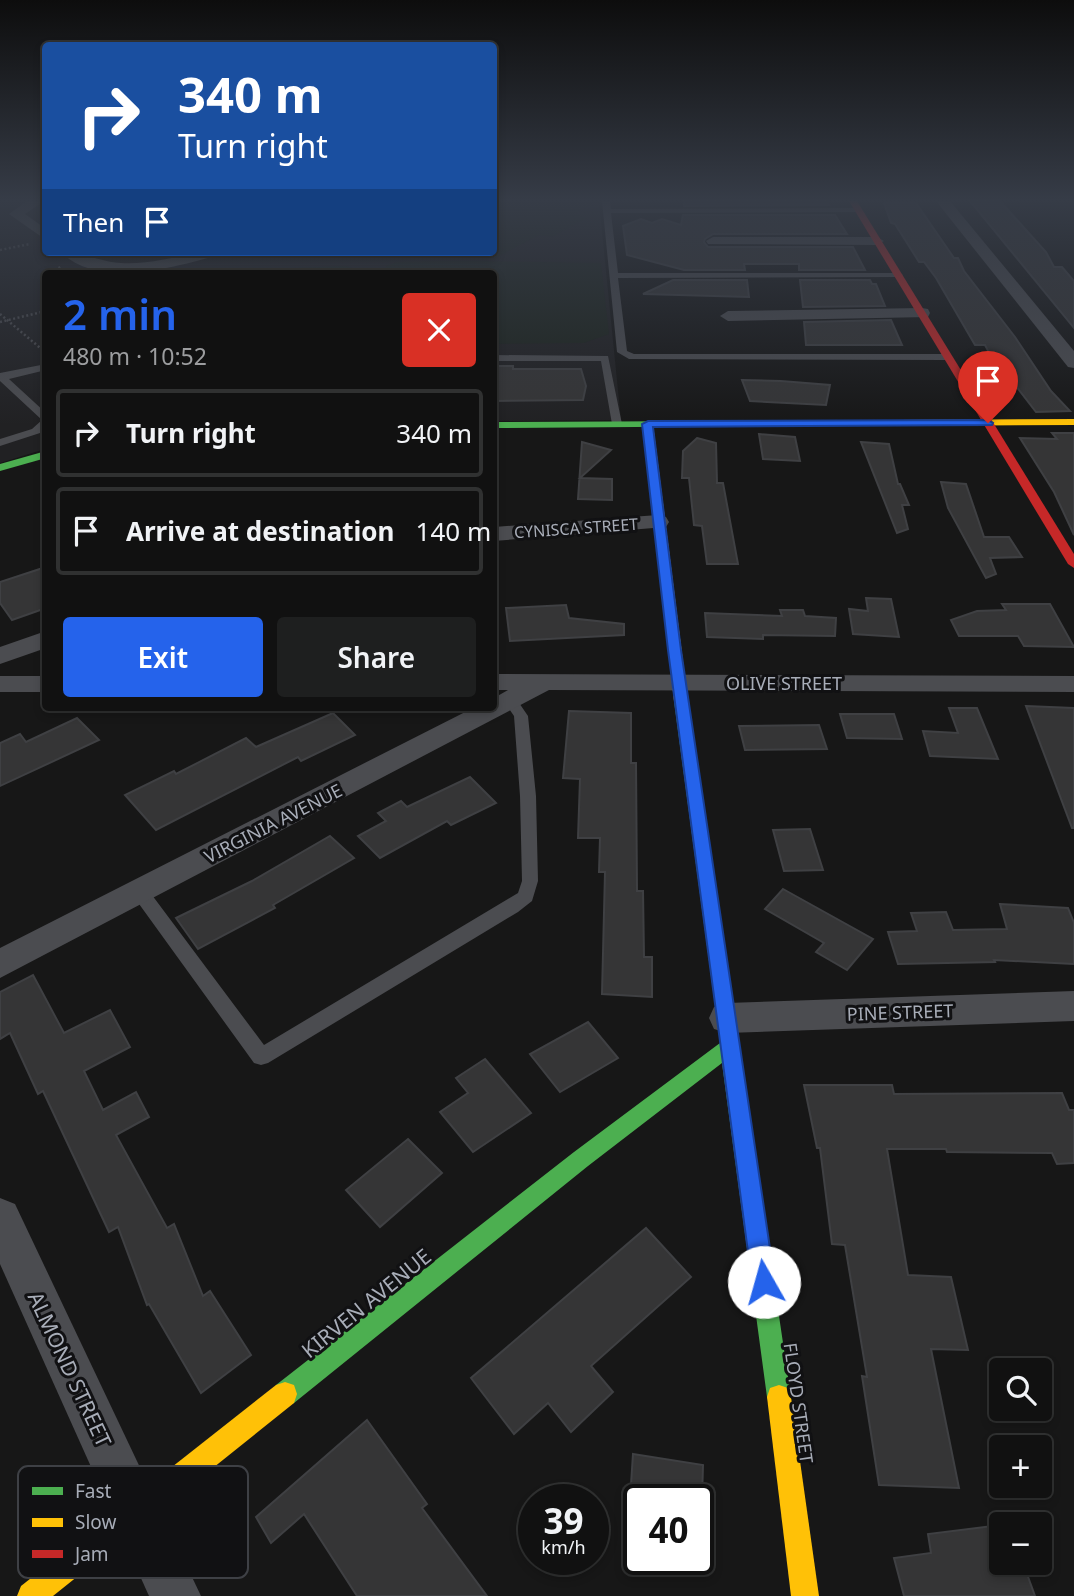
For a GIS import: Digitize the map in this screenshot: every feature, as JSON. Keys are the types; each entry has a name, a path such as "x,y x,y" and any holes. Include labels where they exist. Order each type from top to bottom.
{"street":[{"path":"898,275 1074,564"},
{"path":"1005,275 1074,363"},
{"path":"728,316 922,313"},
{"path":"1050,330 1074,330"},
{"path":"497,425 1074,422"},
{"name":"FLOYD STREET","path":"648,424 658,522 805,1596"},
{"path":"0,468 42,455"},
{"name":"CYNISCA STREET","path":"497,534 658,522"},
{"path":"0,656 42,640"},
{"name":"OLIVE STREET","path":"545,682 1074,684"},
{"name":"VIRGINIA AVENUE","path":"502,691 545,682"},
{"path":"0,684 42,684"},
{"name":"VIRGINIA AVENUE","path":"0,964 139,892 466,711"},
{"name":"PINE STREET","path":"728,1032 1074,1006"},
{"name":"KIRVEN AVENUE","path":"195,1466 581,1159 728,1032"},
{"name":"ALMOND STREET","path":"0,1218 114,1466"},
{"name":"KIRVEN AVENUE","path":"31,1596 54,1578"},
{"name":"ALMOND STREET","path":"167,1578 175,1596"}],"lane":[{"path":"762,275 614,276 622,352 632,357 947,357"},
{"path":"497,358 605,358 617,424"},
{"path":"1,377 42,368"},
{"path":"1,377 42,417"},
{"path":"1,441 36,431 42,425"},
{"path":"139,892 261,1057 526,896 530,881 527,783 521,716 502,691"}],"path":[{"path":"0,322 42,312"},
{"path":"0,314 42,349"}],"shaded area":[{"path":"0,275 42,275 42,450 0,463"},
{"path":"497,275 606,275 621,420 497,421"},
{"path":"497,275 602,275 609,334 584,343 497,344"}],"building":[{"path":"934,275 967,275 1015,337 1051,391 1070,411 1036,412 999,364 995,364 985,345 975,345"},
{"path":"1031,275 1069,275 1074,281 1074,328"},
{"path":"673,280 747,280 749,297 643,294"},
{"path":"800,280 870,280 872,284 876,284 885,306 803,307"},
{"path":"891,320 902,345 806,345 804,322"},
{"path":"497,366 513,366 513,369 581,369 586,386 583,400 497,401"},
{"path":"742,380 830,385 826,405 750,401"},
{"path":"1052,433 1074,433 1074,535 1054,492 1020,438 1057,439"},
{"path":"759,434 795,437 800,461 763,459"},
{"path":"697,438 716,443 717,483 723,483 738,564 707,564 702,526 694,525 689,478 682,478 683,451"},
{"path":"582,442 611,450 580,478 612,479 612,500 578,499"},
{"path":"861,442 889,444 898,484 909,505 902,505 908,529 897,533"},
{"path":"941,482 966,484 984,537 1009,537 1022,557 990,558 996,574 986,578 948,508"},
{"path":"42,568 42,609 12,620 0,603 0,582"},
{"path":"866,598 891,599 899,637 853,634 849,609 868,611"},
{"path":"1002,604 1050,604 1074,647 1024,646 1018,636 959,636 951,620 977,611 1006,610"},
{"path":"566,605 569,618 624,624 624,635 510,641 506,608"},
{"path":"780,610 803,610 805,616 836,618 835,636 763,635 763,639 707,637 705,613 782,616"},
{"path":"1026,706 1074,708 1074,828 1072,828"},
{"path":"949,708 977,708 998,759 930,756 923,731 958,733"},
{"path":"569,711 631,713 631,763 636,763 637,891 643,891 644,957 652,957 652,997 602,994 605,872 599,872 600,838 578,838 580,779 563,778"},
{"path":"333,713 355,735 301,761 298,757 156,830 125,795 174,771 176,774 246,738 256,747"},
{"path":"840,714 894,714 902,739 847,738"},
{"path":"77,718 99,740 0,786 0,743 20,734 26,742"},
{"path":"819,725 827,749 745,750 739,726"},
{"path":"470,777 496,803 451,825 447,821 380,858 358,836 386,821 378,813 401,801 407,807"},
{"path":"810,829 823,870 784,871 773,830"},
{"path":"330,836 354,858 273,905 275,908 198,949 176,918 252,881"},
{"path":"783,889 873,939 847,970 816,952 824,943 765,909"},
{"path":"1000,904 1068,908 1074,923 1074,964 994,960 995,962 898,964 888,932 917,931 911,913 946,912 953,930 1007,929"},
{"path":"33,975 64,1033 110,1010 130,1047 84,1071 103,1110 136,1092 149,1117 116,1135 167,1228 174,1224 203,1296 210,1291 251,1355 201,1393 149,1304 147,1305 118,1227 109,1232 43,1091 38,1094 10,1033 0,1039 0,992"},
{"path":"588,1022 618,1058 560,1092 530,1054"},
{"path":"485,1059 531,1113 473,1152 440,1112 468,1093 456,1078"},
{"path":"804,1085 892,1085 894,1094 1062,1093 1069,1110 1074,1110 1074,1163 1057,1164 1052,1153 887,1149 908,1275 951,1277 968,1350 931,1349 959,1488 879,1485 862,1376 867,1377 845,1245 832,1244 820,1148 817,1148"},
{"path":"408,1139 442,1173 380,1227 346,1190"},
{"path":"646,1228 691,1277 591,1366 613,1392 571,1432 548,1403 514,1434 471,1378"},
{"path":"367,1420 427,1504 422,1508 487,1596 357,1596 304,1514 271,1543 256,1517"},
{"path":"633,1454 703,1465 702,1484 631,1484"},
{"path":"989,1526 989,1575 1027,1575 1035,1596 904,1596 894,1558 931,1553 928,1534"}],"traffic: fast":[{"path":"497,425 899,423"},
{"path":"0,468 42,455"},
{"path":"681,701 779,1397"},
{"path":"285,1394 581,1159 730,1046"}],"traffic: slow":[{"path":"899,423 1074,422"},
{"path":"648,424 681,701"},
{"path":"194,1466 285,1394"},
{"path":"779,1397 805,1596"},
{"path":"31,1596 54,1578"}],"traffic: jam":[{"path":"898,275 1074,564"}],"route":[{"path":"764,1282 674,650 648,424 988,423"}]}
